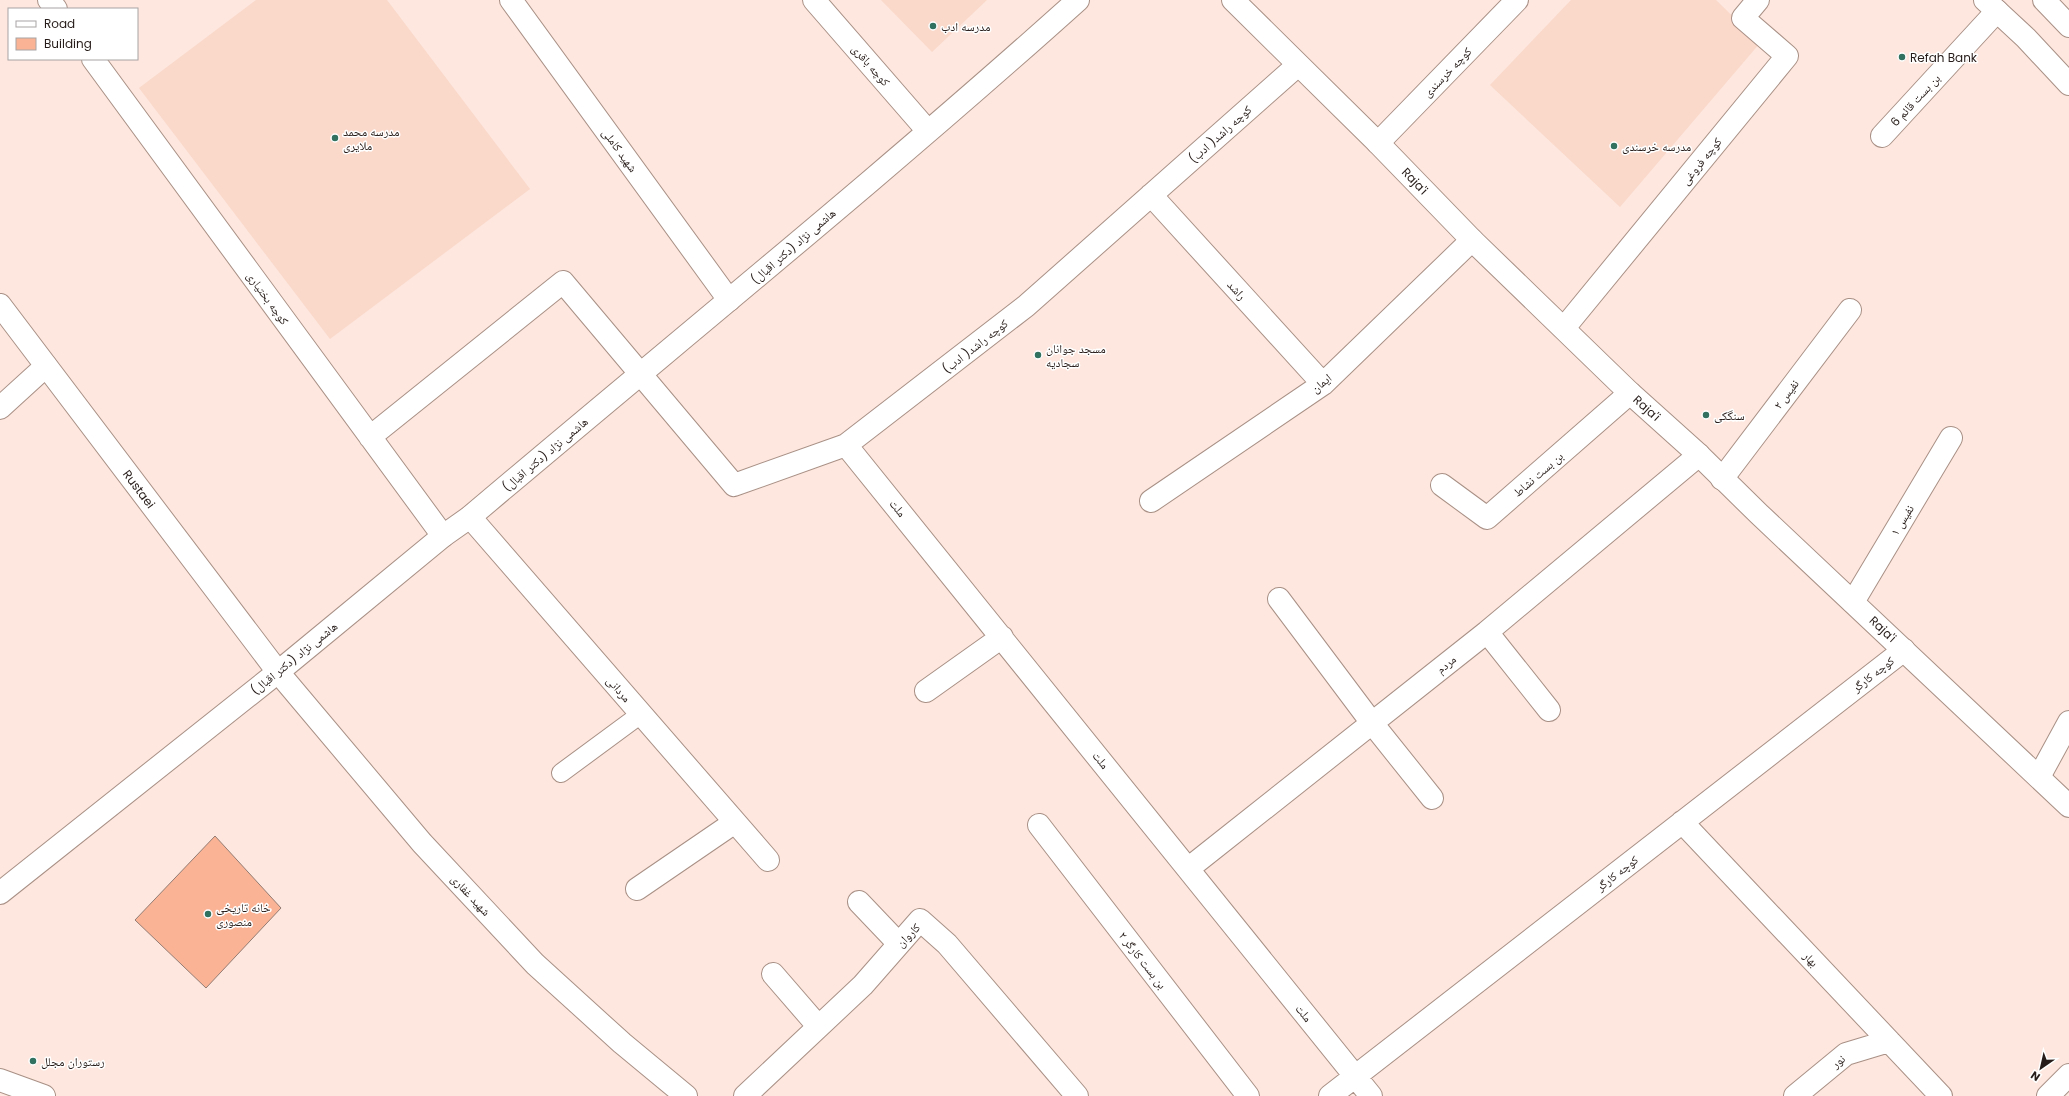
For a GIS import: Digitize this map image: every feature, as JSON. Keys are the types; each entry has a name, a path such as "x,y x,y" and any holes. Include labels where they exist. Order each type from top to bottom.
{"street":[{"path":"49,0 55,8"},
{"name":"شهید کاملی","path":"511,0 730,300"},
{"name":"کوچه باقری","path":"814,0 928,130"},
{"name":"هاشمی نژاد (دکتر اقبال)","path":"3,886 278,672 443,536 470,517 640,373 730,300 1078,0"},
{"name":"Raja'i","path":"1233,0 1378,143 1472,240 1630,393 1699,455 1722,479 2069,806"},
{"name":"کوچه خرسندی","path":"1378,143 1517,0"},
{"name":"کوچه فروغی","path":"1564,328 1787,56 1743,18 1758,0"},
{"path":"2044,0 2069,26"},
{"path":"1991,6 2026,38 2069,84"},
{"name":"بن بست قائم 6","path":"1882,136 1991,6"},
{"name":"کوچه بختیاری","path":"93,60 443,536"},
{"name":"کوچه راشد( ادب)","path":"640,373 734,485 846,445 1026,306 1298,65"},
{"name":"راشد","path":"1151,196 1323,384"},
{"name":"ایمان","path":"1151,501 1323,384 1472,240"},
{"path":"370,437 563,282 640,373"},
{"name":"Rustaei","path":"0,305 278,672"},
{"name":"نفیس ۲","path":"1722,479 1850,310"},
{"path":"0,408 46,366"},
{"name":"بن بست نشاط","path":"1442,485 1487,518 1630,393"},
{"name":"نفیس ‍۱","path":"1853,602 1951,438"},
{"name":"ملت","path":"846,445 1189,868 1371,1096"},
{"name":"مردم","path":"1189,868 1487,632 1699,455"},
{"name":"مردانی","path":"470,517 768,860"},
{"path":"1279,599 1372,723 1432,798"},
{"path":"1487,632 1549,710"},
{"path":"926,691 1002,637"},
{"name":"کوچه کارگر","path":"1330,1096 1904,650"},
{"name":"شهید غفاری","path":"278,672 422,843 535,964 622,1043 686,1096"},
{"path":"2039,777 2069,722"},
{"path":"637,889 735,822"},
{"name":"بهار","path":"1682,822 1941,1096"},
{"name":"بن بست کارگر ۲","path":"1039,825 1248,1096"},
{"path":"859,902 899,944"},
{"name":"کاروان","path":"745,1096 863,985 920,920 947,944 1077,1096"},
{"path":"773,974 818,1026"},
{"name":"نور","path":"1795,1096 1846,1054 1889,1041"},
{"path":"2048,1096 2069,1075"},
{"path":"0,1080 44,1096"}],"lane":[{"path":"561,774 641,714"}],"shaded area":[{"name":"مدرسه محمد ملایری","path":"256,0 387,0 530,189 330,339 139,88"},
{"name":"مدرسه ادب","path":"881,0 987,0 932,52"},
{"name":"مدرسه خرسندی","path":"1571,0 1716,0 1760,43 1620,207 1490,85"}],"building":[{"name":"خانه تاریخی منصوری","path":"215,836 281,908 206,988 135,920"}],"place":[{"name":"مدرسه ادب","path":"933,26"},
{"name":"Refah Bank","path":"1902,57"},
{"name":"مدرسه محمد ملایری","path":"335,138"},
{"name":"مدرسه خرسندی","path":"1614,146"},
{"name":"مسجد جوانان سجادیه","path":"1038,355"},
{"name":"سنگکی","path":"1706,415"},
{"name":"خانه تاریخی منصوری","path":"208,914"},
{"name":"رستوران مجلل","path":"33,1061"}]}
